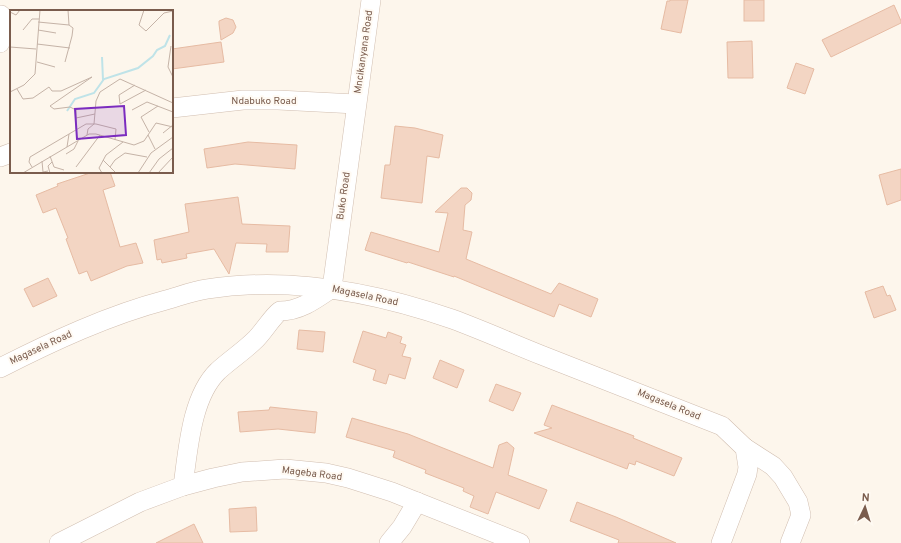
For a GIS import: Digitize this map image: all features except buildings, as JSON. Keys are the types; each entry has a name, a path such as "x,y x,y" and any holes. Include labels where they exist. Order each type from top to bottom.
{"street":[{"name":"Mncikanyana Road","path":"356,104 371,0"},
{"path":"0,43 1,15"},
{"name":"Ndabuko Road","path":"173,108 243,100 278,100 356,104"},
{"name":"Buko Road","path":"332,288 356,104"},
{"path":"0,157 10,153"},
{"name":"Magasela Road","path":"0,368 35,350 138,307 205,290 232,286 279,285 332,288 353,291 392,301 452,319 722,426 745,448"},
{"path":"183,486 188,441 207,385 218,371 256,339 280,311 286,311 303,306 332,288"},
{"path":"721,543 747,474 748,467 745,448"},
{"path":"745,448 773,466 783,477 798,502 801,515 790,543"},
{"name":"Mageba Road","path":"59,543 140,502 183,486 242,472 285,469 326,473 348,478 392,492 520,543"},
{"path":"390,543 402,527 417,502"}]}
